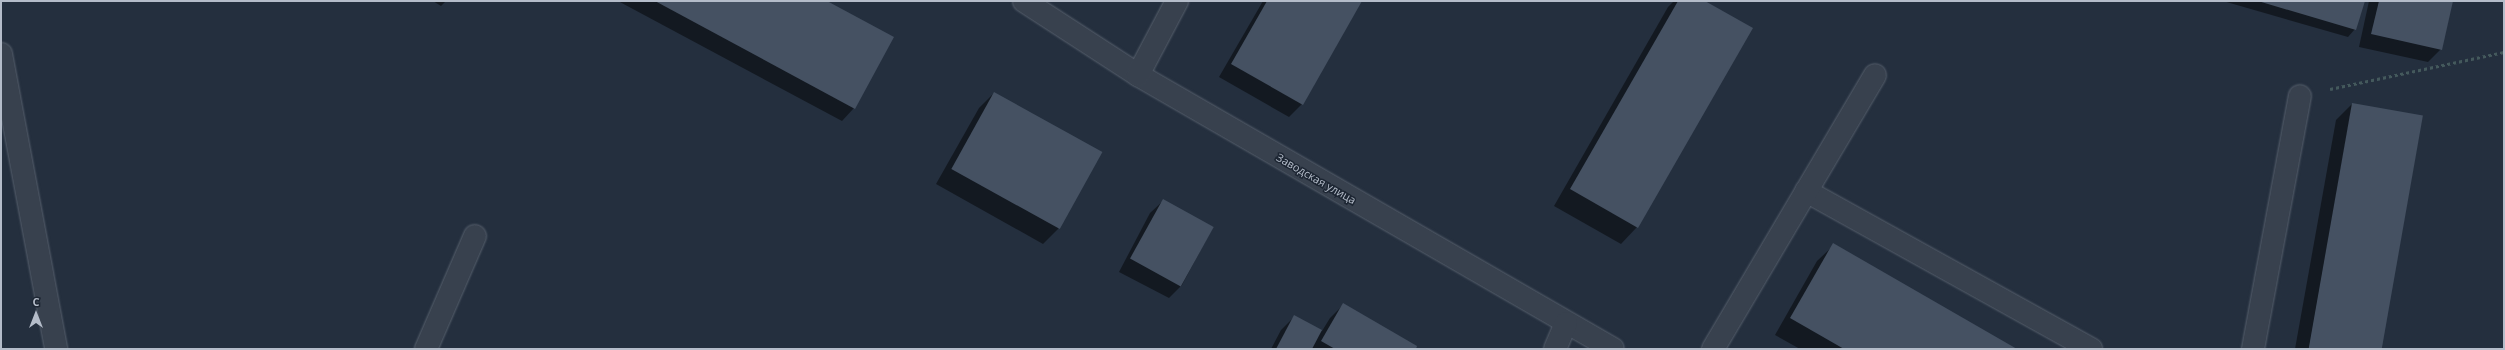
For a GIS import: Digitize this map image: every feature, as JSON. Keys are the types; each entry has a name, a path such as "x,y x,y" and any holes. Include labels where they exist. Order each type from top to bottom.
{"street":[{"name":"Заводская улица","path":"1024,1 1138,75 1613,349"},
{"path":"1138,75 1178,1"},
{"path":"1,54 56,349"},
{"path":"1713,349 1875,75"},
{"path":"2253,349 2300,96"},
{"path":"1806,191 2091,349"},
{"path":"426,349 475,236"},
{"path":"1555,349 1566,323"}],"path":[{"path":"2300,96 2504,52"}],"building":[{"path":"655,1 827,1 894,37 855,109"},
{"path":"1267,1 1362,1 1303,105 1231,64"},
{"path":"1678,1 1705,1 1753,28 1638,228 1570,189"},
{"path":"2258,1 2365,1 2356,30"},
{"path":"2379,1 2453,1 2442,50 2371,34"},
{"path":"994,92 1102,152 1060,229 951,169"},
{"path":"2352,103 2423,116 2382,349 2309,349"},
{"path":"1163,199 1214,227 1181,287 1130,258"},
{"path":"1833,243 2017,349 1844,349 1790,318"},
{"path":"1343,303 1417,346 1416,349 1335,349 1321,341"},
{"path":"1294,315 1322,330 1312,349 1276,349"}]}
